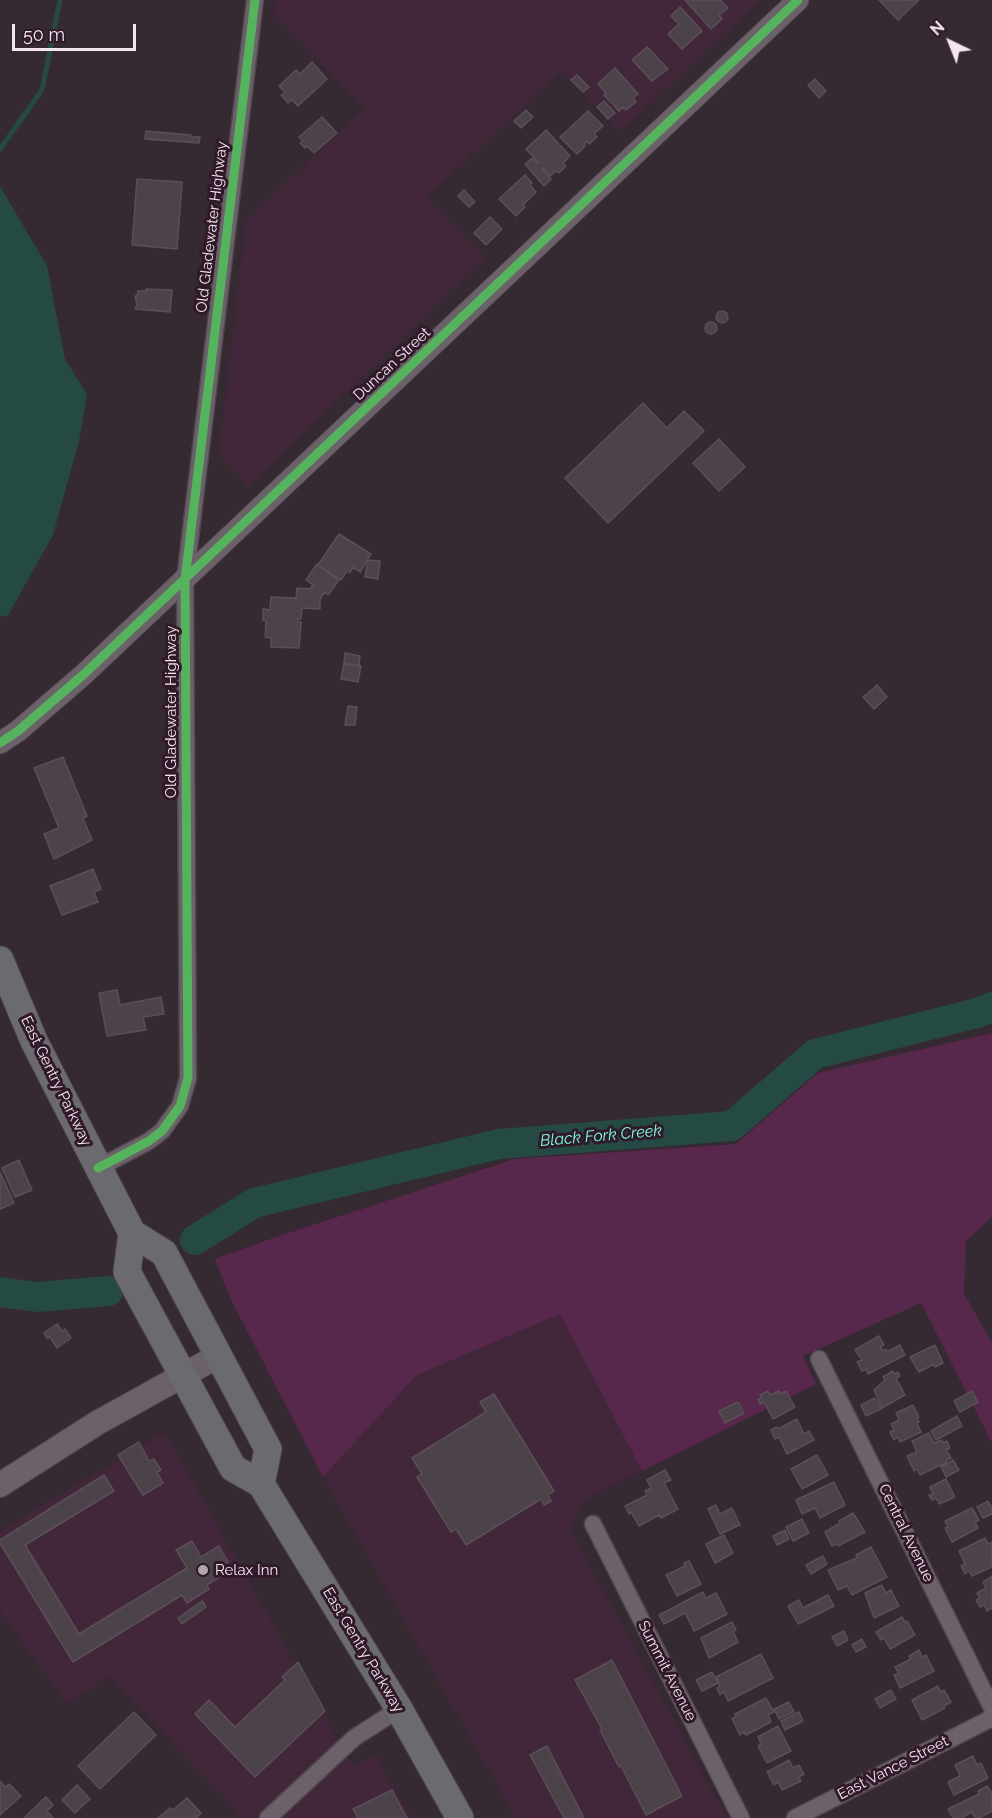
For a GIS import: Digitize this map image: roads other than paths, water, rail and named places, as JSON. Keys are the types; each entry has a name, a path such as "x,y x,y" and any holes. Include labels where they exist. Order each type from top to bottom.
{"main road":[{"name":"East Gentry Parkway","path":"0,960 34,1041 132,1233 127,1272 233,1468 261,1485 399,1709 460,1818"},
{"path":"132,1233 164,1253 268,1449 261,1485"},
{"path":"0,1485 76,1436 218,1356"}],"street":[{"name":"Old Gladewater Highway","path":"98,1168 162,1131 180,1106 188,1078 185,580 255,0"},
{"name":"Duncan Street","path":"0,743 18,731 83,675 798,0"},
{"name":"Central Avenue","path":"819,1359 992,1708"},
{"name":"Summit Avenue","path":"593,1524 741,1818"},
{"path":"268,1818 354,1738 399,1709"},
{"name":"East Vance Street","path":"795,1818 992,1718"}],"waterway":[{"path":"0,149 42,90 60,0"},
{"name":"Black Fork Creek","path":"195,1240 254,1203 499,1144 732,1126 815,1054 977,1013 992,1007"},
{"name":"Black Fork Creek","path":"0,1292 38,1297 108,1291"}],"place":[{"name":"Relax Inn","path":"203,1570"}]}
